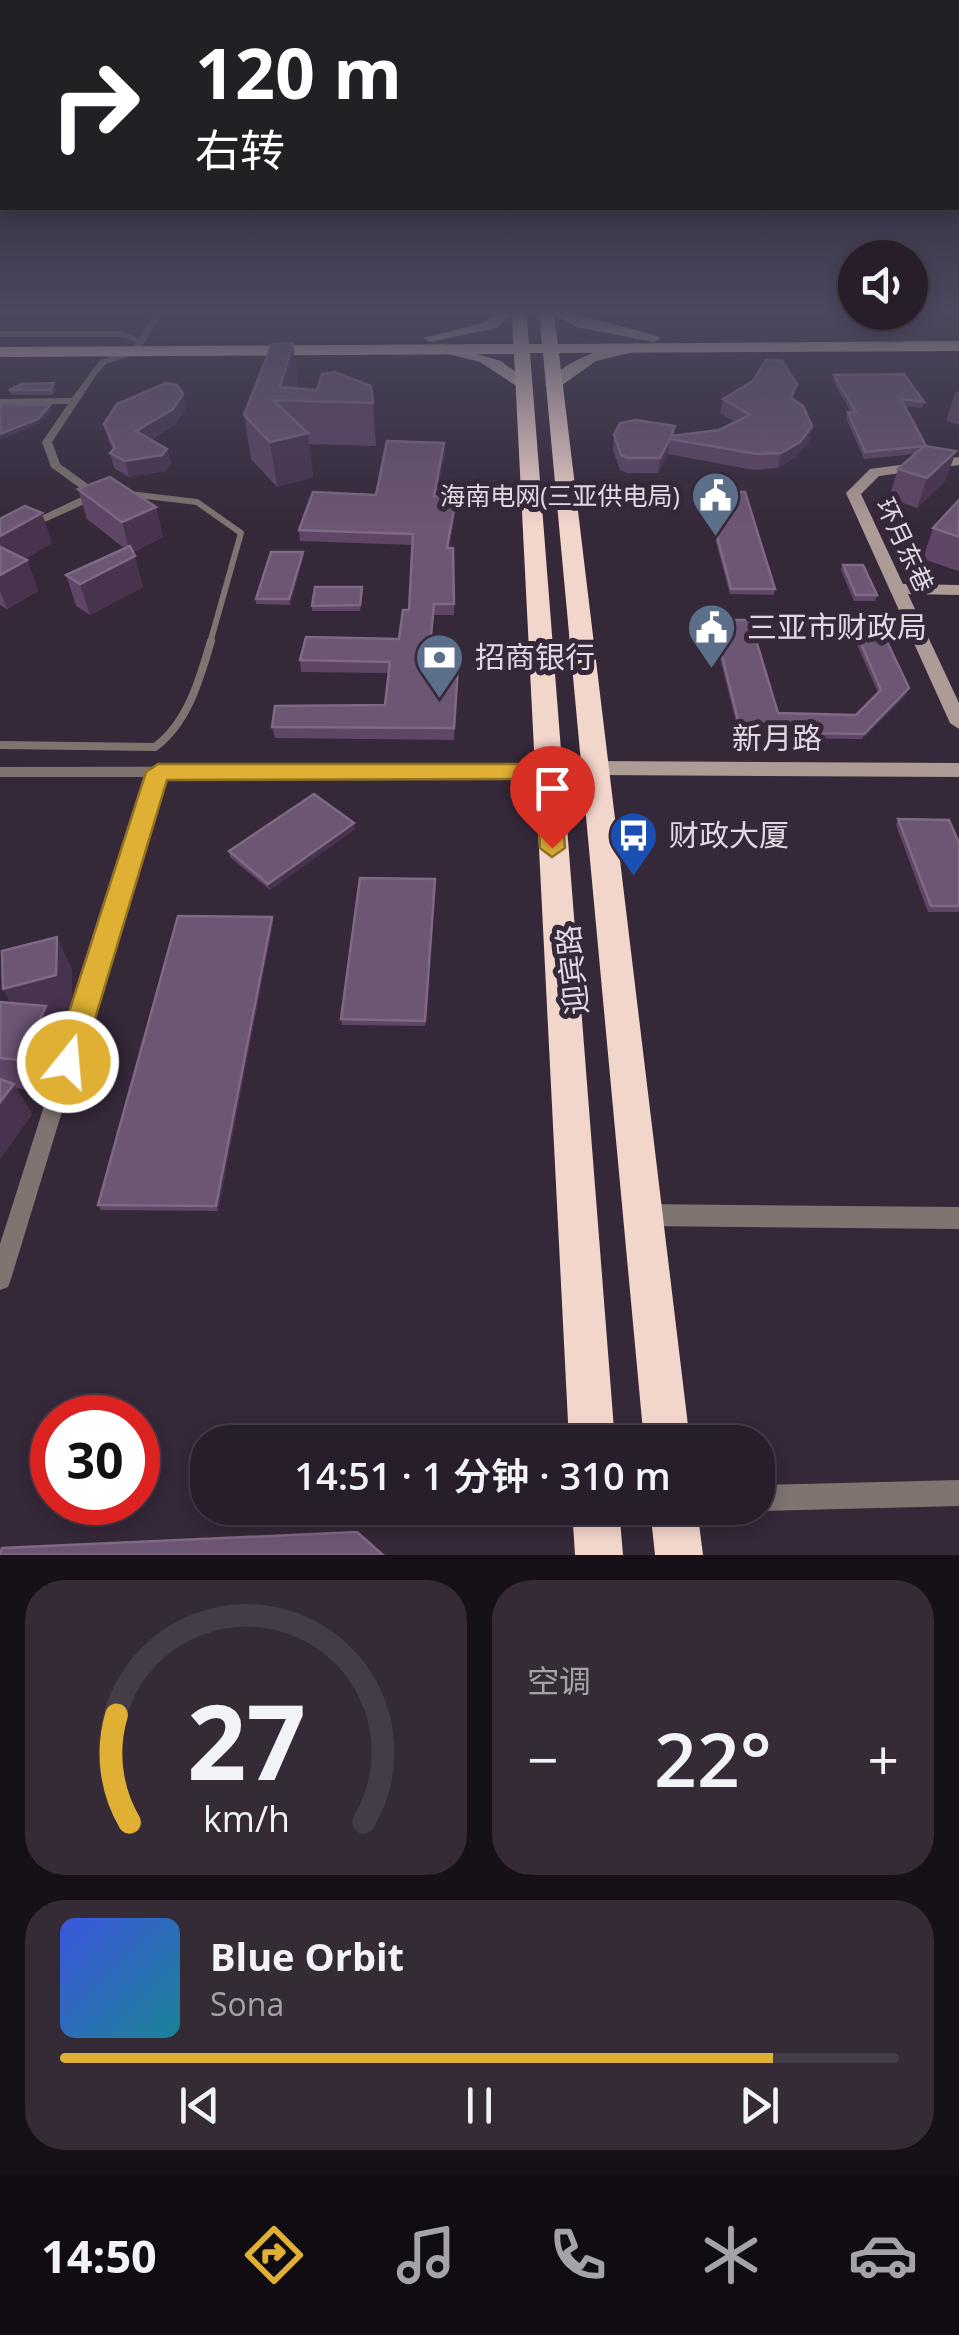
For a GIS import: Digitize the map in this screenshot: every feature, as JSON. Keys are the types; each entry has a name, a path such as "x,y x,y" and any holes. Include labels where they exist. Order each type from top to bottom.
{"highway":[{"name":"迎宾路","path":"538,384 594,768 664,1425"},
{"name":"迎宾路","path":"538,384 548,772 591,1425"},
{"path":"597,1525 600,1555"},
{"path":"676,1525 679,1555"}],"main road":[{"path":"533,382 542,382"}],"street":[{"path":"0,530 43,519 96,495 55,465 47,442 89,382"},
{"path":"0,402 74,402"},
{"name":"环月东巷","path":"959,462 875,472 853,493 959,723"},
{"path":"898,589 959,590"},
{"name":"新月路","path":"594,768 959,770"},
{"path":"0,772 548,772"},
{"path":"0,1279 158,772"},
{"path":"642,1216 959,1218"},
{"path":"775,1497 959,1492"}],"lane":[{"path":"0,745 161,747 176,734 203,666 241,532 197,502 135,494 96,495"}],"building":[{"path":"257,382 282,382 280,387 317,390 320,382 360,382 371,386 373,403 273,400 308,433 270,442 244,415"},
{"path":"752,382 795,382 791,398 803,406 812,426 800,442 781,453 757,454 670,439 660,458 621,455 614,435 620,423 636,420 675,426 671,436 719,430 750,415 723,399"},
{"path":"838,382 909,382 924,402 901,399 926,446 865,452 848,412 856,412"},
{"path":"54,383 50,390 9,390 22,384"},
{"path":"166,383 177,385 183,394 173,409 136,431 167,449 162,455 125,461 110,453 115,448 104,424 117,404"},
{"path":"0,404 50,405 38,419 0,434"},
{"path":"387,441 444,443 434,496 456,497 447,548 453,548 454,604 434,604 428,667 458,666 454,728 272,727 275,706 385,705 390,662 300,660 306,637 399,639 403,610 409,610 413,534 299,530 313,492 376,495"},
{"path":"924,446 956,451 927,478 898,469"},
{"path":"110,477 156,507 122,522 78,489"},
{"path":"705,491 745,492 775,589 731,589"},
{"path":"959,500 959,537 933,528"},
{"path":"25,506 42,513 0,536 0,519"},
{"path":"130,546 135,556 80,584 66,575"},
{"path":"0,547 27,560 0,575"},
{"path":"271,552 303,552 289,599 256,599"},
{"path":"843,565 863,565 877,595 856,595"},
{"path":"315,587 362,587 360,605 312,606"},
{"path":"713,620 750,620 778,713 856,715 881,690 854,627 880,627 909,688 864,734 741,732"},
{"path":"314,794 354,823 268,884 229,851"},
{"path":"898,819 949,820 959,843 959,906 931,906"},
{"path":"360,878 435,879 425,1021 341,1019"},
{"path":"178,916 272,917 216,1206 98,1205"},
{"path":"57,937 56,975 3,989 2,951"},
{"path":"0,1002 46,1006 21,1060 0,1058"},
{"path":"0,1079 14,1084 0,1102"},
{"path":"357,1532 383,1555 0,1555 2,1548"}],"place":[{"name":"海南电网(三亚供电局)","path":"715,538"},
{"name":"三亚市财政局","path":"712,670"},
{"name":"招商银行","path":"440,700"},
{"name":"财政大厦","path":"634,878"}],"route":[{"path":"68,1062 158,772 548,772 552,848"}]}
